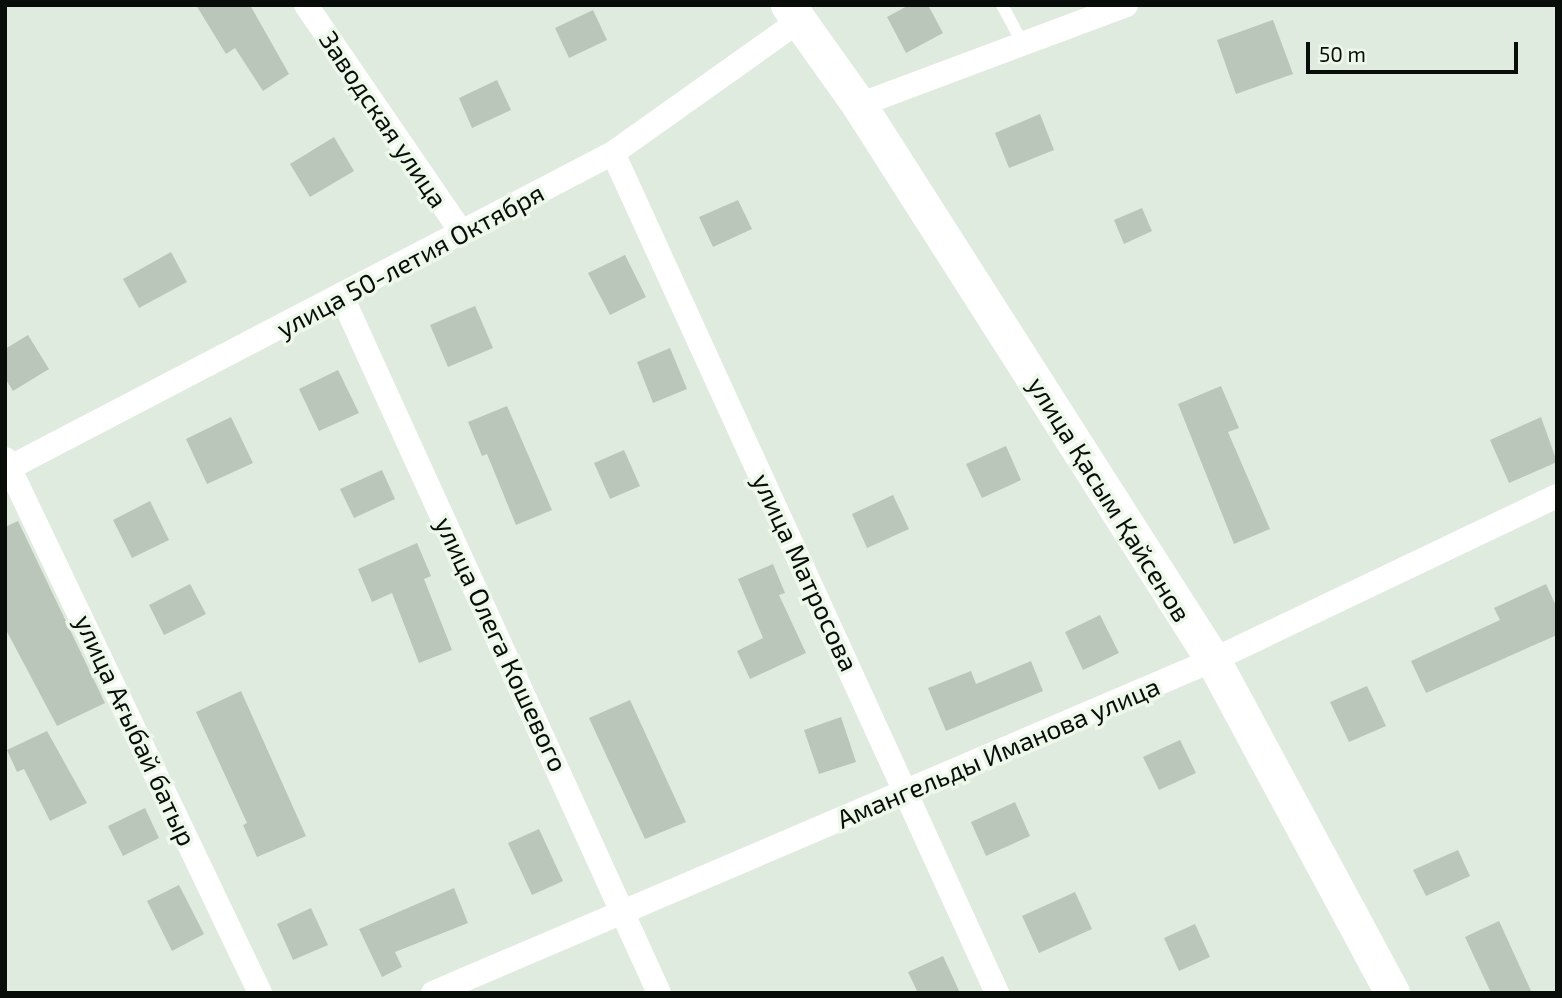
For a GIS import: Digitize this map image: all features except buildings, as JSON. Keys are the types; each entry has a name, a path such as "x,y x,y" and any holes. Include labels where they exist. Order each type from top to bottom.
{"street":[{"name":"Заводская улица","path":"306,5 462,233"},
{"path":"859,105 1126,5"},
{"name":"улица 50-летия Октября","path":"7,466 342,296 613,153 794,13"},
{"name":"улица Қасым Қайсенов","path":"794,13 859,105 1213,660 1392,993"},
{"name":"улица Матросова","path":"613,153 907,790 997,993"},
{"name":"улица Олега Кошевого","path":"342,296 625,911 659,993"},
{"name":"улица Ағыбай батыр","path":"7,466 260,993"},
{"name":"Амангельды Иманова улица","path":"433,993 1213,660 1557,496"}],"lane":[{"path":"1002,5 1023,44"}]}
